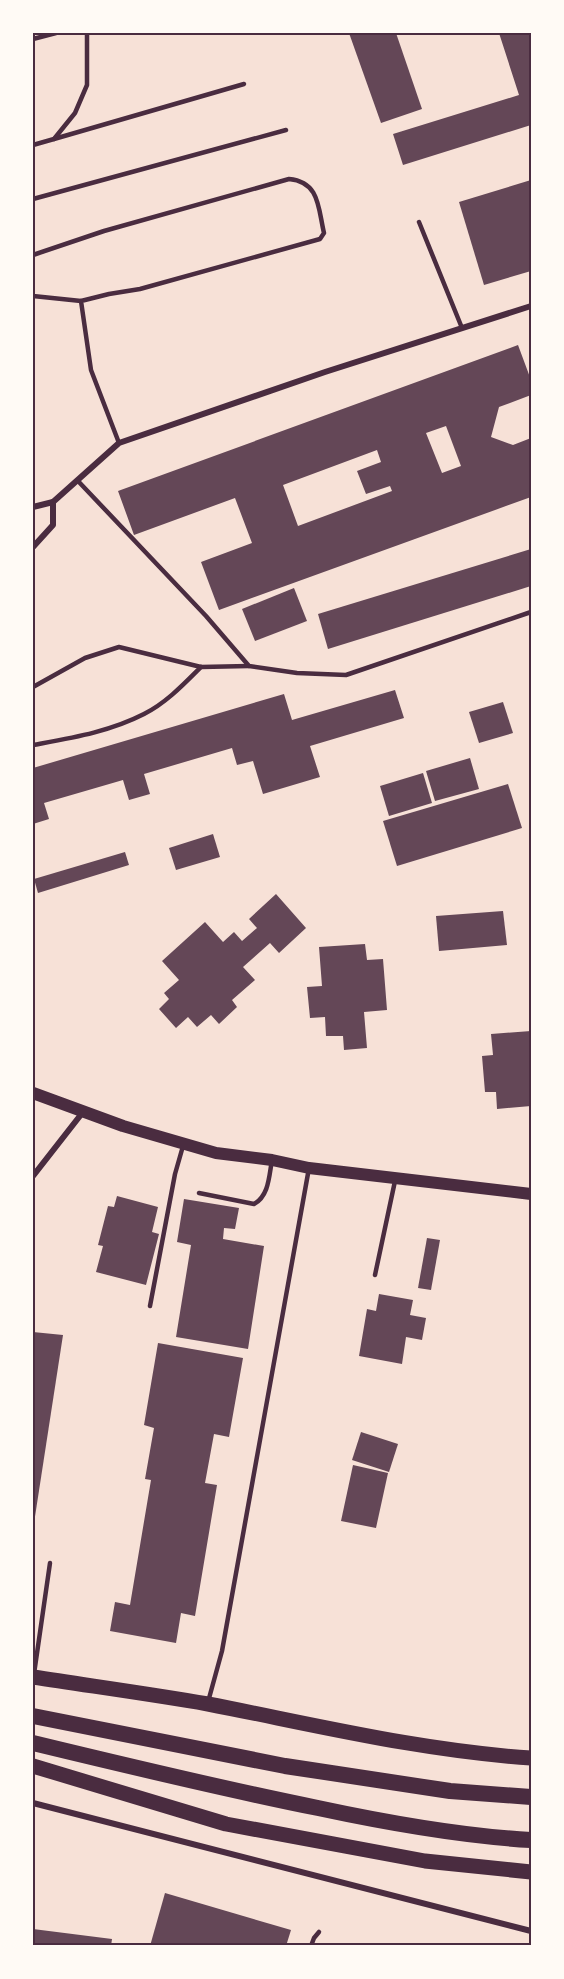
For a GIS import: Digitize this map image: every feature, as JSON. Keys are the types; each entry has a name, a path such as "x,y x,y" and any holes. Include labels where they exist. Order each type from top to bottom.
{"highway":[{"path":"33,1716 285,1766 450,1791 531,1797"},
{"path":"33,1743 234,1791 382,1822 531,1840"}],"main road":[{"path":"33,1093 123,1126 216,1153 272,1160 309,1168 531,1194"},
{"path":"33,1677 208,1704 348,1734 531,1758"},
{"path":"33,1766 226,1824 425,1862 531,1872"}],"street":[{"path":"33,507 53,502 119,443 325,372 531,306"},
{"path":"33,547 53,525 53,502"},
{"path":"33,1176 83,1111"},
{"path":"33,1803 531,1931"}],"lane":[{"path":"33,39 56,33"},
{"path":"54,139 75,112 87,85 87,33"},
{"path":"33,146 244,84"},
{"path":"33,199 286,130"},
{"path":"33,255 104,231 289,179 307,183 313,190 324,233 320,239 140,289 81,301 33,296"},
{"path":"419,222 462,328"},
{"path":"81,301 91,370 119,443"},
{"path":"78,481 206,615 249,666"},
{"path":"33,687 85,658 119,647 201,667 249,666 297,673 346,675 531,612"},
{"path":"33,746 93,734 145,714 174,694 201,667"},
{"path":"150,1306 175,1174 184,1143"},
{"path":"199,1193 254,1204 262,1200 272,1160"},
{"path":"208,1704 222,1651 309,1168"},
{"path":"375,1275 396,1178"},
{"path":"33,1677 50,1563"},
{"path":"311,1946 319,1932"}],"building":[{"path":"349,33 396,33 422,109 381,123"},
{"path":"499,33 531,33 531,125 403,165 393,134 519,95"},
{"path":"531,180 531,271 484,285 459,202"},
{"path":"518,345 531,380 531,395 499,407 491,437 513,445 531,438 531,497 219,610 201,562 252,543 235,498 134,535 118,491","holes":["446,426 461,466 442,473 426,433","377,450 381,462 357,471 366,494 390,486 392,491 298,526 283,485"]},
{"path":"531,549 531,586 328,649 318,614"},
{"path":"294,588 307,621 255,641 242,609"},
{"path":"395,690 404,718 310,746 320,777 263,794 253,761 237,765 232,748 144,774 150,794 129,800 123,780 44,803 49,819 33,824 33,768 284,694 292,720"},
{"path":"503,702 513,733 479,743 469,712"},
{"path":"470,758 479,789 435,801 426,771"},
{"path":"423,773 432,803 389,816 380,786"},
{"path":"508,784 522,828 397,866 383,821"},
{"path":"213,834 220,857 176,870 169,848"},
{"path":"125,852 129,865 38,893 34,879"},
{"path":"276,894 306,928 279,953 270,943 243,967 255,980 232,1000 237,1007 219,1024 211,1015 197,1027 188,1017 176,1028 159,1009 169,999 164,993 179,980 162,961 205,922 223,942 234,932 242,941 257,928 249,919"},
{"path":"503,911 507,945 439,951 436,916"},
{"path":"365,944 367,960 383,959 387,1010 364,1012 367,1048 344,1050 343,1036 326,1036 325,1017 310,1018 307,987 322,986 319,947"},
{"path":"531,1031 531,1106 497,1109 496,1092 485,1092 482,1056 493,1055 491,1034"},
{"path":"117,1196 158,1207 152,1232 159,1234 146,1285 96,1272 103,1246 98,1245 108,1206 114,1207"},
{"path":"184,1199 239,1208 235,1229 224,1228 223,1239 264,1246 248,1349 176,1337 191,1245 177,1242"},
{"path":"427,1238 440,1240 431,1290 418,1288"},
{"path":"379,1294 413,1300 410,1315 426,1318 422,1340 406,1337 402,1364 359,1356 367,1309 376,1311"},
{"path":"33,1332 63,1335 34,1523 33,1523"},
{"path":"158,1343 243,1358 229,1437 214,1434 205,1483 217,1485 195,1616 181,1613 176,1643 110,1631 115,1602 130,1605 151,1480 145,1479 154,1428 144,1425"},
{"path":"361,1432 398,1444 389,1472 352,1460"},
{"path":"353,1465 388,1473 376,1528 341,1521"},
{"path":"165,1893 291,1930 286,1946 150,1946"},
{"path":"33,1929 112,1939 111,1946 33,1946"}]}
